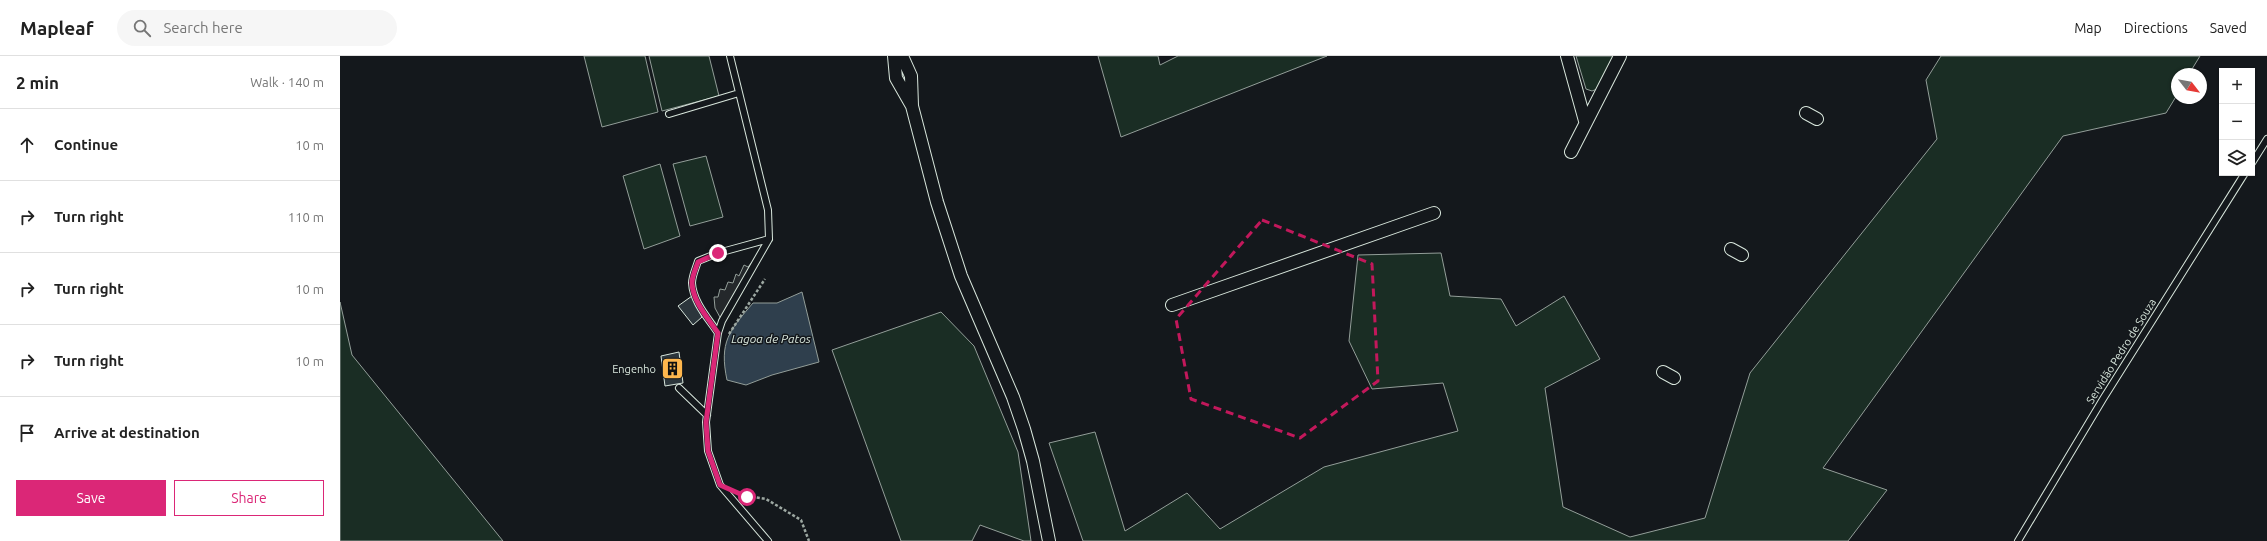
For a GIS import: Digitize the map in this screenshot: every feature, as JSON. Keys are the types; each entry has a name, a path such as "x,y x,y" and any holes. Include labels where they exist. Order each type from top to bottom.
{"street":[{"path":"894,56 896,78 912,106"},
{"path":"902,56 911,76 912,106 937,202 961,276 1013,398 1024,429 1033,461 1048,541"},
{"path":"1567,56 1585,121"},
{"path":"1571,152 1585,121 1620,56"},
{"path":"1806,113 1817,119"},
{"path":"1172,305 1434,213"},
{"path":"1731,249 1742,255"}],"lane":[{"path":"730,56 768,210 769,239 722,321 718,333 707,415 708,451 720,485 768,541"},
{"path":"669,114 739,93"},
{"path":"2255,158 2267,139"},
{"name":"Servidão Pedro de Souza","path":"2018,541 2103,399 2243,176"},
{"path":"718,333 702,310 695,294 692,281 698,262 718,253 769,239"},
{"path":"679,388 707,415"}],"path":[{"path":"728,335 765,279"},
{"path":"740,494 747,497 766,499 801,520 809,541"}],"highlighted area":[{"path":"1262,220 1372,264 1378,381 1300,438 1191,399 1176,319"}],"green space":[{"path":"584,56 645,56 658,112 602,127"},
{"path":"649,56 709,56 719,96 662,111"},
{"path":"1098,56 1158,56 1160,65 1178,56 1327,56 1121,137"},
{"path":"1576,56 1614,56 1597,89 1592,91 1586,89"},
{"path":"1941,56 2200,56 2193,68 2171,68 2172,104 2166,113 2063,136 1823,468 1887,490 1848,541 1083,541 1049,443 1095,432 1125,531 1187,493 1220,529 1324,467 1458,431 1443,383 1372,389 1349,341 1358,255 1441,253 1450,296 1501,299 1516,326 1564,296 1600,359 1545,388 1563,507 1630,537 1705,518 1750,373 1937,139 1926,80"},
{"path":"706,156 723,217 690,226 673,164"},
{"path":"660,164 680,236 644,249 623,176"},
{"path":"340,302 352,355 503,541 340,541"},
{"path":"941,312 974,346 1018,452 1031,541 1024,541 980,525 972,541 901,541 832,350"}],"shaded area":[{"path":"753,261 722,321 715,308 714,297 718,297 720,289 725,290 728,282 733,283 736,274 739,276 744,265 748,267"}],"water":[{"name":"Lagoa de Patos","path":"802,292 819,362 772,375 746,385 727,380 724,356 725,346 732,330 753,303 777,303"}],"building":[{"path":"692,296 702,317 693,325 678,306"},
{"name":"Engenho","path":"679,352 683,383 665,386 661,356"}],"place":[{"name":"Engenho","path":"672,369"}],"route":[{"path":"718,253 698,262 692,281 695,294 702,310 718,333 706,422 708,451 720,485 747,497"}]}
